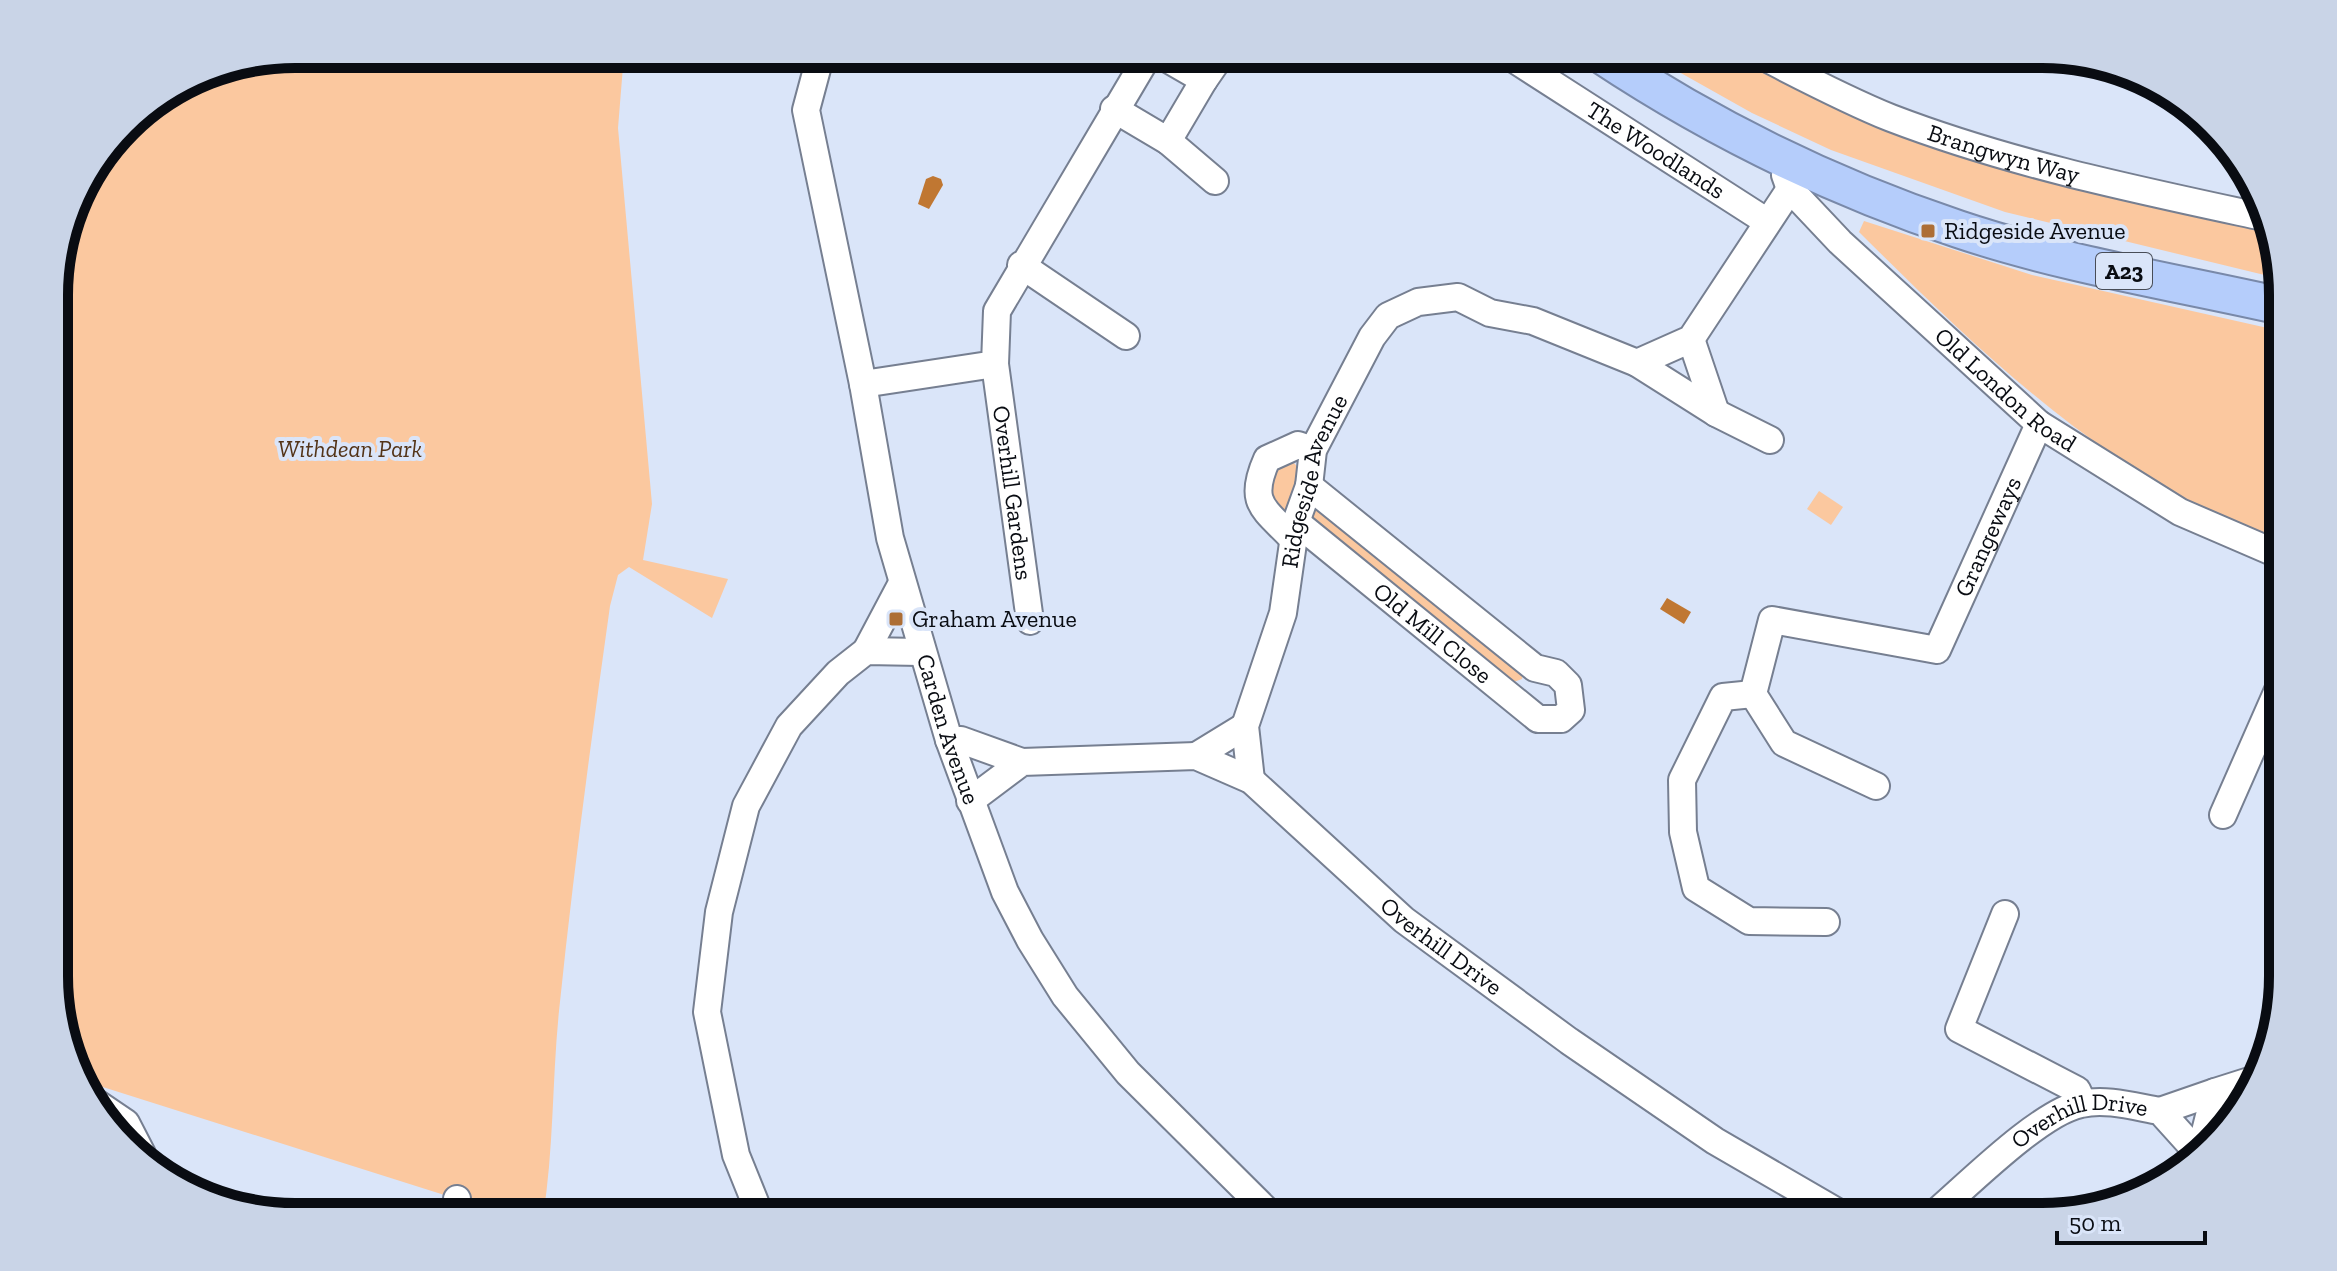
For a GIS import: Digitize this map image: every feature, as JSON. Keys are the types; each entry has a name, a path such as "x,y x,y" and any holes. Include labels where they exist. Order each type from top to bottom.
{"highway":[{"name":"A23","path":"1621,68 1788,174 1958,229 2269,303"}],"street":[{"name":"Carden Avenue","path":"817,68 806,110 902,583 920,652 949,740 1005,892 1065,996 1128,1073 1259,1203"},
{"name":"Overhill Gardens","path":"1030,621 995,364 997,311 1021,265 1140,68"},
{"path":"1183,68 1204,80"},
{"path":"1168,141 1212,68"},
{"name":"The Woodlands","path":"1528,68 1766,221"},
{"name":"Brangwyn Way","path":"1787,68 1889,117 1962,143 2104,183 2254,215"},
{"path":"1114,109 1168,141 1215,181"},
{"path":"1637,363 1691,339 1766,221 1788,174"},
{"name":"Old London Road","path":"1788,174 1840,242 2039,424 2180,512 2269,550"},
{"path":"1021,265 1126,336"},
{"name":"Ridgeside Avenue","path":"1251,780 1245,726 1283,613 1295,531 1309,486 1313,450 1372,337 1388,316 1418,302 1495,295 1533,321 1637,363 1716,413 1770,440"},
{"path":"1691,339 1716,413"},
{"path":"863,384 995,364"},
{"name":"Grangeways","path":"1753,694 1772,620 1937,650 2039,424"},
{"name":"Old Mill Close","path":"1309,486 1535,668 1556,673 1568,685 1571,710 1561,719 1538,719 1354,567 1262,508 1256,484 1267,459 1298,445 1313,450"},
{"name":"Old Mill Close","path":"1354,567 1375,540"},
{"path":"755,1203 736,1155 707,1012 719,912 746,806 789,726 838,673 866,651 902,583"},
{"path":"866,651 920,652"},
{"name":"Old Mill Close","path":"1515,698 1535,668"},
{"path":"1826,922 1749,921 1696,888 1683,832 1682,780 1723,697 1753,694 1784,743 1876,786"},
{"path":"2223,815 2269,711"},
{"path":"1196,756 1245,726"},
{"name":"Overhill Drive","path":"949,740 961,740 1022,762 1196,756 1251,780 1404,920 1543,1023 1715,1141 1822,1203"},
{"path":"970,801 1022,762"},
{"path":"2005,914 1959,1029 2077,1090 2083,1103"},
{"name":"Overhill Drive","path":"1946,1203 2010,1149 2065,1109 2083,1103 2160,1111 2242,1084"},
{"path":"2203,1136 2215,1092"},
{"name":"Overhill Drive","path":"2160,1111 2194,1145"},
{"path":"117,1117 126,1123 131,1133"}],"green space":[{"name":"Withdean Park","path":"623,68 618,128 652,504 643,560 728,579 712,618 629,567 618,575 610,606 570,909 545,1203 459,1203 457,1199 96,1085 80,1049 72,1020 68,976 70,265 76,236 91,195 106,169 134,134 181,98 222,80 265,70"},
{"path":"755,68 784,68 782,73"},
{"path":"1672,68 1765,68 1913,137 2257,225 2268,276 2005,212 1831,150 1752,113"},
{"path":"1864,221 2032,275 2269,328 2269,536 2162,486 2054,411 1953,324 1859,232"},
{"path":"1294,463 1301,471 1294,498 1284,513 1268,500 1273,466"},
{"path":"1819,491 1843,507 1831,525 1807,509"},
{"path":"1318,505 1523,672 1522,679 1511,683 1310,523 1312,506"}],"shaded area":[{"path":"933,176 941,179 943,185 929,209 918,204 926,179"},
{"path":"1667,598 1691,612 1684,624 1660,609"}],"place":[{"name":"Ridgeside Avenue","path":"1928,231"},
{"name":"Graham Avenue","path":"896,619"}]}
